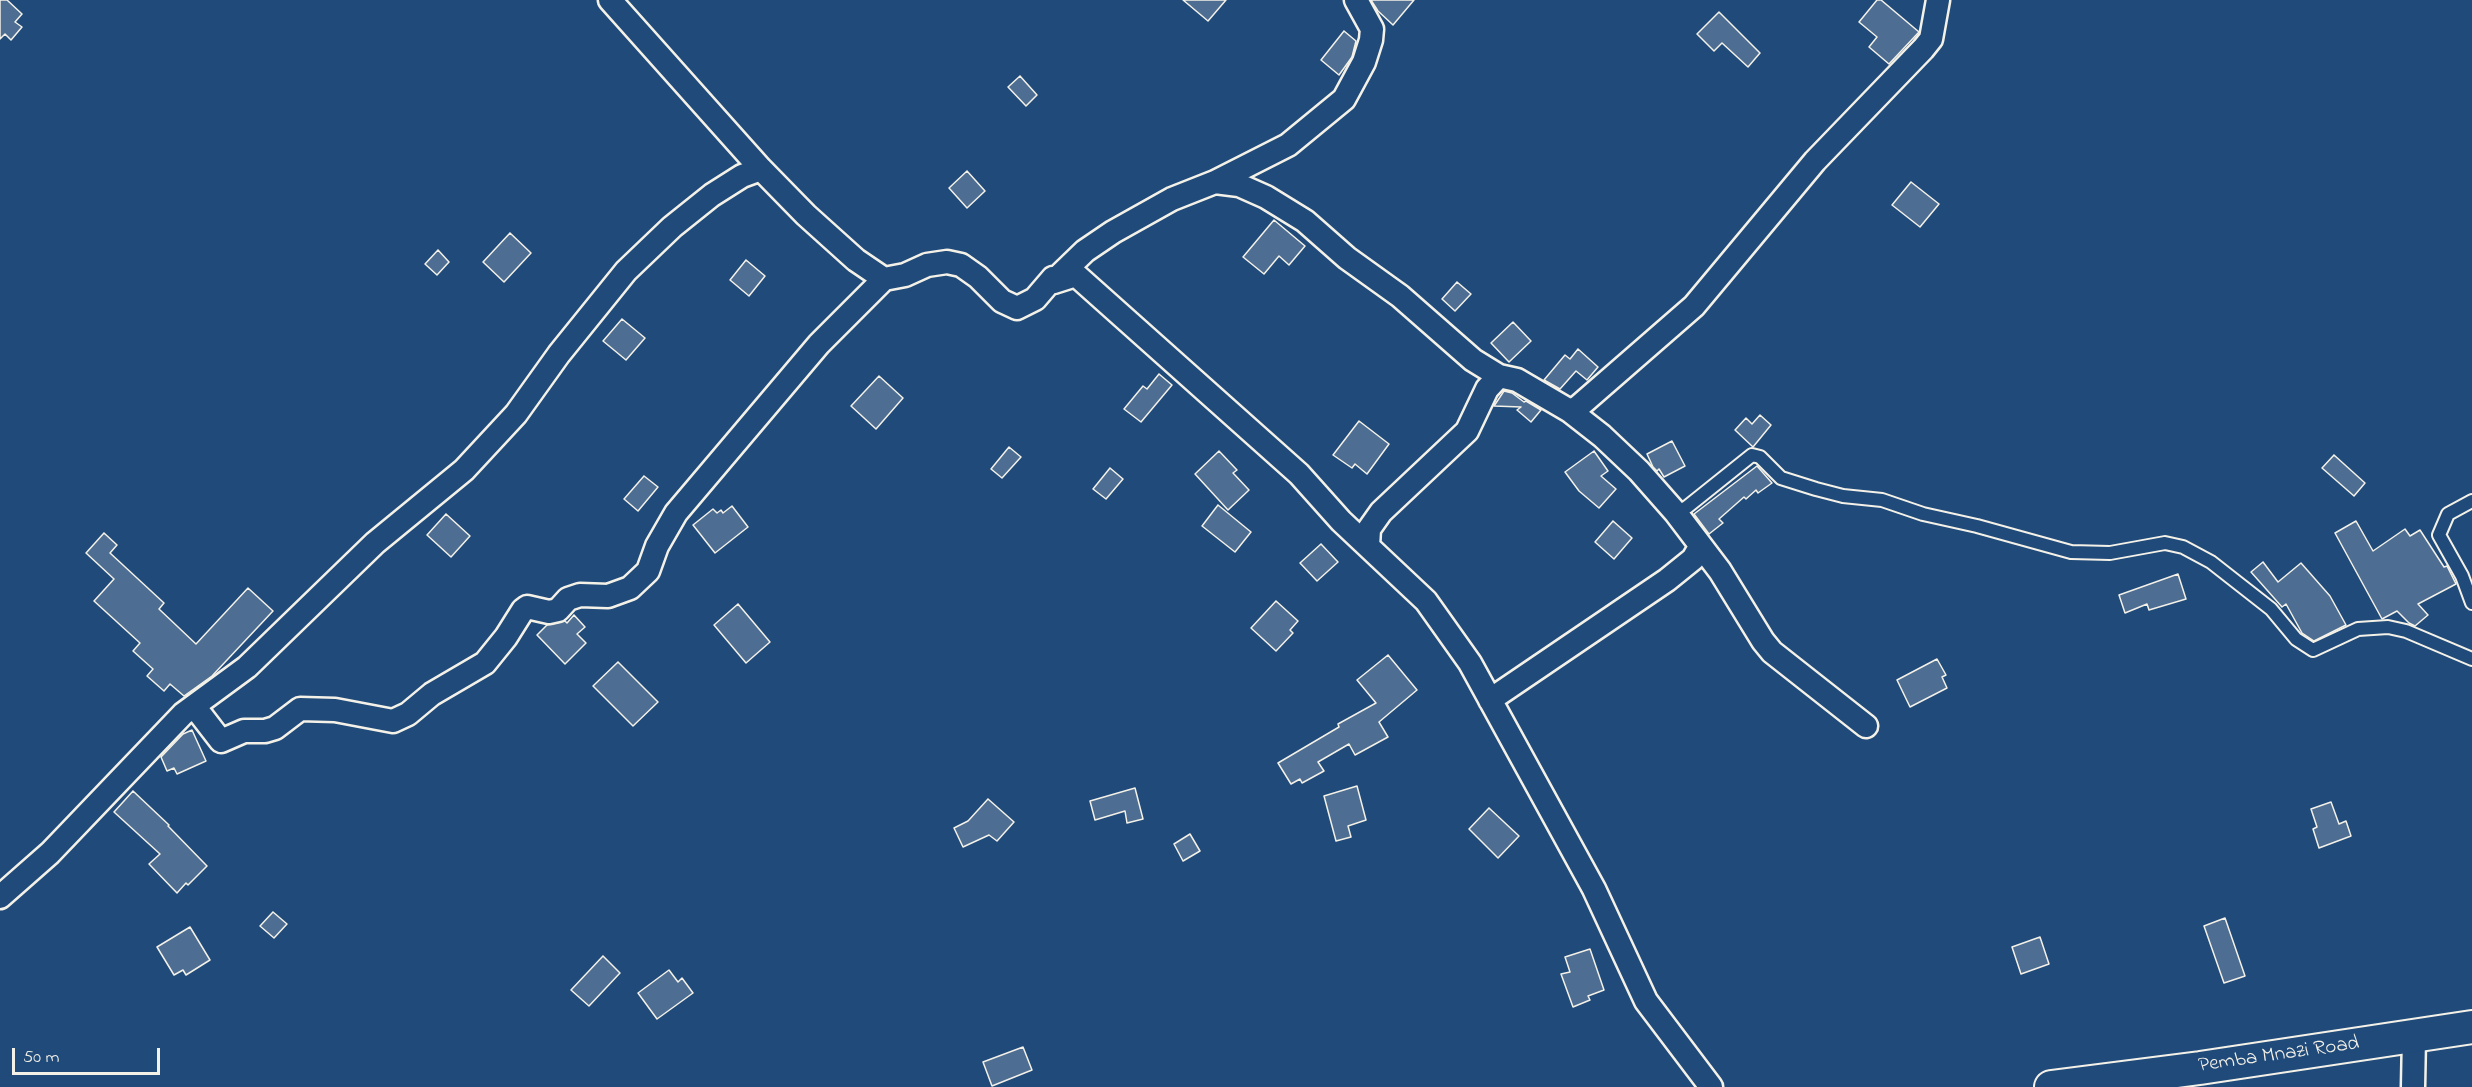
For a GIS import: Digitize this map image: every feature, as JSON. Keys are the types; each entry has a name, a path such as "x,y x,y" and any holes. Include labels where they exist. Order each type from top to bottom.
{"main road":[{"name":"Pemba Mnazi Road","path":"2051,1087 2472,1027"}],"street":[{"path":"610,0 761,169 856,260 884,279"},
{"path":"1054,282 1084,251 1113,232 1172,199 1215,182 1288,145 1344,99 1364,62 1371,40 1369,23 1356,0"},
{"path":"1570,411 1578,407 1694,306 1815,161 1931,39 1938,0"},
{"path":"0,897 50,854 183,714 247,667 375,543 464,470 516,414 559,354 626,272 672,227 712,195 742,176 761,169"},
{"path":"1215,182 1239,185 1266,197 1305,221 1347,258 1400,296 1473,360 1499,376 1517,380 1570,411 1602,436 1676,513 1720,571 1763,641 1773,652 1866,726"},
{"path":"194,706 221,741 244,731 265,731 275,728 300,709 335,710 393,721 408,714 432,694 485,663 506,637 522,610 527,607 549,612 558,610 568,599 580,596 608,596 630,588 648,571 657,546 676,513 813,351 884,279 905,275 927,265 947,262 961,265 978,277 1002,301 1017,308 1035,299 1053,278 1054,282"},
{"path":"1054,282 1076,275 1299,474 1341,521 1426,601 1470,663 1594,889 1646,1001 1711,1087"},
{"path":"1368,546 1369,529 1381,512 1453,447 1467,431 1487,389 1499,376"},
{"path":"1490,700 1668,580 1693,559 1700,547"},
{"path":"2414,1037 2414,1087"}],"lane":[{"path":"1676,513 1688,507 1752,455 1760,457 1781,478 1816,489 1843,496 1882,500 1923,514 1977,526 2071,552 2110,553 2165,543 2183,547 2211,562 2271,609 2296,639 2313,650 2358,629 2388,627 2406,631 2472,659"},
{"path":"2472,501 2448,514 2439,535 2462,576 2472,603"}],"building":[{"path":"0,0 7,0 22,14 15,22 22,27 11,40 5,34 0,39"},
{"path":"1183,0 1226,0 1208,21"},
{"path":"1371,0 1414,0 1393,25 1378,11"},
{"path":"1877,0 1881,0 1919,32 1889,64 1869,47 1877,37 1859,22"},
{"path":"1719,12 1760,53 1748,67 1722,43 1714,51 1697,34"},
{"path":"1344,31 1356,41 1352,57 1339,75 1321,60"},
{"path":"1020,76 1037,95 1026,106 1008,87"},
{"path":"967,171 985,191 967,208 949,188"},
{"path":"1911,182 1939,204 1920,227 1892,205"},
{"path":"1274,220 1305,246 1289,265 1279,256 1264,274 1243,257"},
{"path":"510,233 531,253 504,282 483,262"},
{"path":"438,250 449,262 437,275 425,264"},
{"path":"746,260 765,276 749,296 730,280"},
{"path":"1457,282 1471,294 1455,311 1442,299"},
{"path":"622,319 645,338 626,360 603,341"},
{"path":"1513,322 1531,341 1509,362 1491,343"},
{"path":"1578,349 1598,367 1587,380 1576,371 1560,389 1544,380 1565,355 1570,359"},
{"path":"1159,374 1172,385 1141,422 1124,409 1143,386 1147,389"},
{"path":"879,376 903,398 876,429 851,406"},
{"path":"1504,391 1512,393 1541,410 1531,422 1517,410 1521,407 1494,406"},
{"path":"1760,415 1771,425 1753,447 1735,430 1746,418 1752,424"},
{"path":"1359,421 1389,444 1367,474 1355,464 1352,468 1333,455"},
{"path":"1672,441 1685,466 1664,477 1659,469 1657,471 1653,467 1647,454"},
{"path":"1009,447 1021,457 1002,478 991,469"},
{"path":"1219,451 1237,470 1233,473 1249,490 1228,510 1195,474"},
{"path":"1594,451 1608,471 1601,476 1616,489 1599,508 1579,491 1565,472"},
{"path":"2334,455 2365,483 2354,496 2322,468"},
{"path":"1757,466 1772,483 1758,493 1756,490 1746,499 1744,497 1719,519 1723,523 1709,534 1694,514"},
{"path":"1110,468 1123,479 1106,499 1093,489"},
{"path":"644,476 658,487 638,511 624,499"},
{"path":"1218,505 1251,532 1235,552 1202,526"},
{"path":"732,506 748,527 715,553 693,525 713,509 717,513 721,510 723,513"},
{"path":"446,514 470,536 451,557 427,535"},
{"path":"1613,521 1632,538 1614,559 1595,542"},
{"path":"2356,521 2373,551 2405,529 2410,536 2420,530 2444,567 2447,566 2456,584 2418,604 2428,615 2415,626 2397,611 2382,619 2335,533"},
{"path":"104,533 117,545 110,553 164,603 159,609 196,644 248,588 273,611 212,676 184,696 170,684 164,691 147,676 153,669 133,651 140,643 94,601 114,579 86,553"},
{"path":"1321,544 1338,562 1317,581 1300,563"},
{"path":"2263,562 2278,582 2301,563 2330,596 2346,625 2314,641 2302,633 2286,604 2282,607 2251,572"},
{"path":"2178,574 2186,599 2149,610 2147,604 2125,613 2119,595"},
{"path":"1276,601 1298,621 1290,630 1293,633 1276,651 1251,628"},
{"path":"738,604 770,642 746,663 714,625"},
{"path":"574,615 585,627 577,634 586,643 565,664 537,635 547,625 565,621 567,623"},
{"path":"1388,655 1417,690 1379,722 1388,737 1355,755 1349,744 1318,762 1324,771 1302,783 1300,779 1291,784 1278,763 1339,727 1338,724 1376,703 1357,680"},
{"path":"1937,659 1946,675 1942,677 1947,688 1910,707 1897,680"},
{"path":"618,662 658,702 633,726 593,686"},
{"path":"192,730 206,761 177,774 174,768 167,771 161,757 183,734"},
{"path":"1357,786 1366,820 1348,826 1351,837 1336,841 1324,796"},
{"path":"1135,788 1143,819 1127,823 1125,811 1095,820 1090,801"},
{"path":"133,791 207,866 177,893 149,864 160,854 114,812"},
{"path":"988,799 1014,822 997,841 989,835 963,847 954,828 968,821"},
{"path":"2331,802 2339,824 2346,821 2351,836 2319,848 2313,829 2317,827 2311,809"},
{"path":"1489,808 1519,836 1498,858 1469,829"},
{"path":"1190,834 1200,851 1183,861 1174,844"},
{"path":"273,912 287,924 274,938 260,926"},
{"path":"2225,918 2245,976 2224,983 2204,926"},
{"path":"190,927 210,960 186,975 183,970 174,975 157,947"},
{"path":"2040,937 2049,964 2021,974 2012,947"},
{"path":"1590,949 1604,990 1588,996 1590,1000 1573,1007 1561,974 1570,972 1565,957"},
{"path":"603,956 620,973 589,1006 571,990"},
{"path":"669,970 678,982 682,978 693,993 657,1019 638,993"},
{"path":"1023,1047 1032,1070 992,1086 983,1062"}]}
